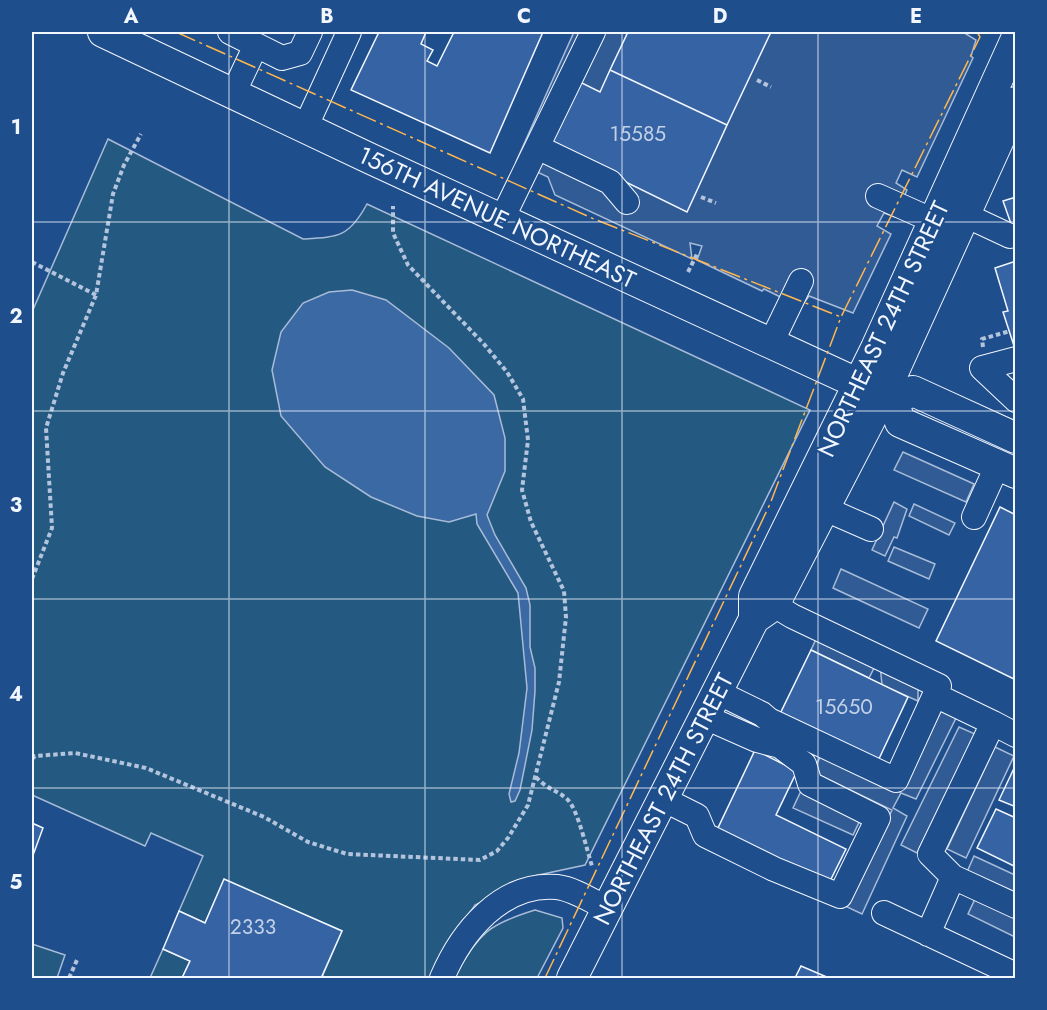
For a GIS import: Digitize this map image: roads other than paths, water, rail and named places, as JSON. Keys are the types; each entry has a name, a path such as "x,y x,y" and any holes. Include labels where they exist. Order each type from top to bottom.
{"main road":[{"name":"156TH AVENUE NORTHEAST","path":"119,35 305,128 878,392"},
{"name":"NORTHEAST 24TH STREET","path":"764,612 754,596 878,392 933,221 1016,39"},
{"name":"NORTHEAST 24TH STREET","path":"572,978 711,705 823,508 964,215 1007,141 1016,102"},
{"path":"878,392 913,391 1014,434"},
{"path":"878,392 900,422 1007,468"}],"street":[{"path":"230,32 282,58 300,52 310,32"},
{"path":"305,128 349,32"},
{"path":"502,219 593,32"},
{"path":"233,94 256,45"},
{"path":"534,153 610,182 627,202"},
{"path":"878,196 933,221"},
{"path":"964,215 1010,236"},
{"path":"771,343 801,281"},
{"path":"1016,358 982,368 1016,400"},
{"path":"974,518 1007,468"},
{"path":"823,508 871,530"},
{"path":"711,705 762,714 770,720 896,780 939,686 792,616 764,612"},
{"path":"935,695 1016,735"},
{"path":"663,799 697,816 705,835 774,869 840,896 878,818 810,784 804,764 780,746 757,740 711,705"},
{"path":"993,723 930,854 953,877 1016,906"},
{"path":"928,933 953,877"},
{"path":"442,978 469,929 497,904 519,893 556,887 608,909"},
{"path":"884,913 1016,975"}]}
